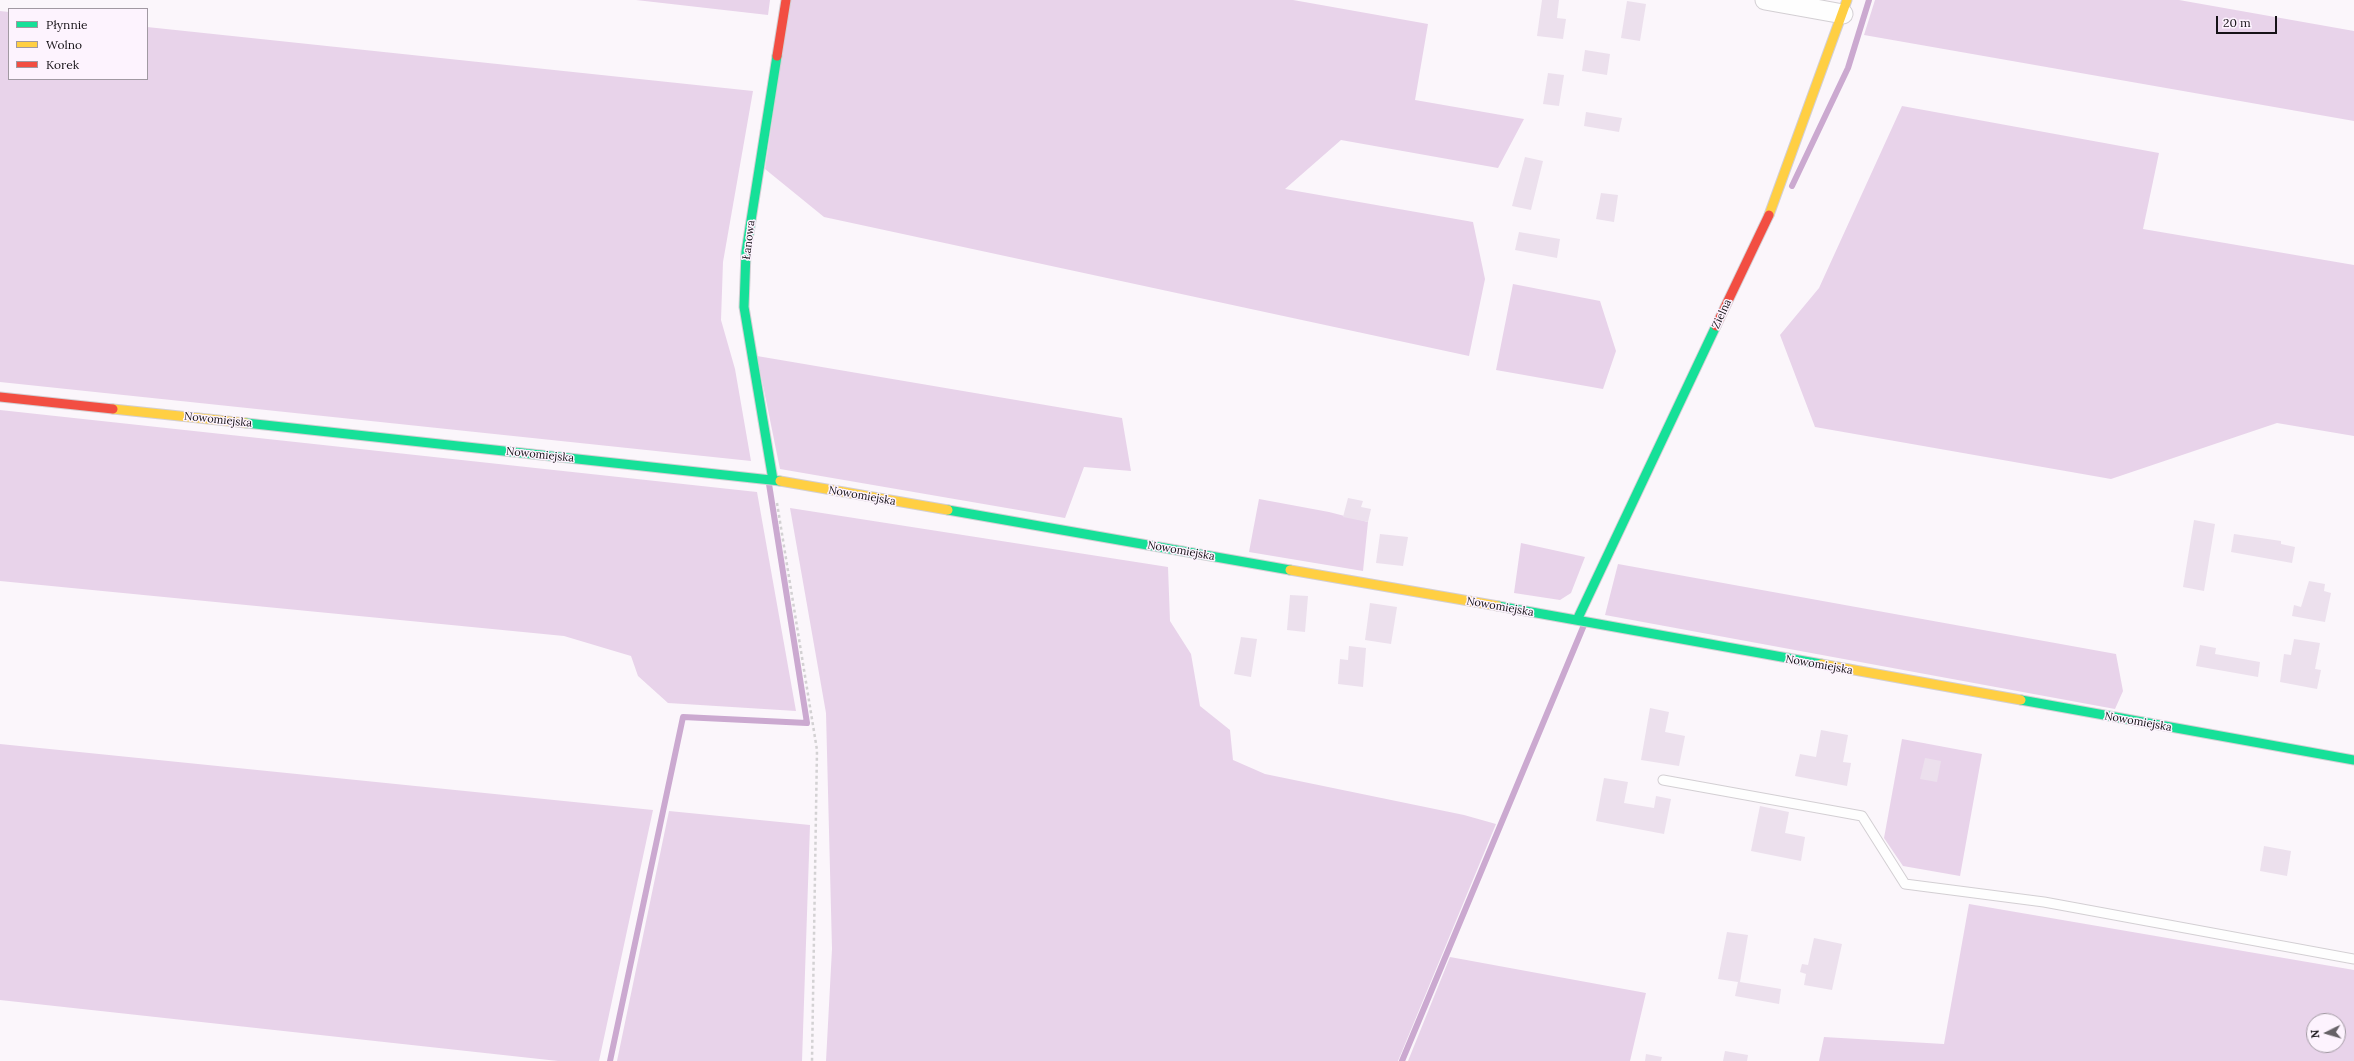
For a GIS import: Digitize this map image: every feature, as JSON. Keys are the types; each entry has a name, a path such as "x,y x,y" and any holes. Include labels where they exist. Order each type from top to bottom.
{"street":[{"name":"Łanowa","path":"772,480 744,307 746,252 786,0"},
{"path":"1765,0 1845,7"},
{"name":"Zielna","path":"1577,620 1776,200 1845,7"},
{"name":"Nowomiejska","path":"0,397 772,480 1577,620 1592,624 2354,760"}],"lane":[{"path":"1663,780 1862,816 1905,884 2044,902 2354,959"}],"path":[{"path":"772,480 817,750 812,1061"}],"shaded area":[{"path":"636,0 770,0 768,15"},
{"path":"790,0 1293,0 1428,24 1415,100 1524,119 1498,168 1341,140 1285,189 1473,222 1485,279 1469,356 824,217 765,169"},
{"path":"1875,0 2179,0 2354,31 2354,121 1864,35"},
{"path":"0,11 8,12 8,80 148,80 148,27 753,91 723,262 721,320 735,369 751,461 0,382"},
{"path":"1902,106 2159,153 2143,229 2354,265 2354,436 2277,423 2111,479 1815,427 1780,335 1819,288"},
{"path":"1513,284 1600,301 1616,351 1603,389 1496,370"},
{"path":"757,356 1122,418 1131,471 1084,467 1065,518 780,469"},
{"path":"0,410 757,492 796,711 668,703 638,676 631,656 564,636 0,581"},
{"path":"1259,499 1329,512 1368,522 1363,571 1249,552"},
{"path":"790,508 1168,567 1170,621 1191,654 1200,706 1230,730 1233,760 1265,774 1464,815 1496,824 1398,1061 826,1061 832,949 826,713"},
{"path":"1521,543 1585,557 1571,593 1560,600 1514,593"},
{"path":"1618,564 2116,654 2123,691 2115,709 1605,615"},
{"path":"1902,739 1982,754 1960,876 1903,866 1884,838"},
{"path":"0,744 653,810 599,1061 558,1061 0,1000"},
{"path":"669,811 810,825 802,1061 617,1061"},
{"path":"1969,904 2354,970 2354,1061 1819,1061 1824,1037 1944,1044"},
{"path":"1450,957 1646,993 1630,1061 1408,1061"}],"building":[{"path":"1542,0 1559,0 1557,18 1566,19 1563,39 1537,36"},
{"path":"1627,1 1646,4 1640,41 1621,38"},
{"path":"1585,50 1610,54 1607,75 1582,71"},
{"path":"1548,73 1564,75 1559,106 1543,104"},
{"path":"1586,112 1622,118 1619,132 1584,126"},
{"path":"1525,157 1543,161 1531,210 1512,206"},
{"path":"1601,193 1618,195 1614,222 1596,219"},
{"path":"1519,232 1560,239 1557,258 1515,250"},
{"path":"1348,498 1363,501 1361,507 1371,509 1368,522 1343,517"},
{"path":"2194,520 2215,524 2204,591 2183,587"},
{"path":"1380,534 1408,537 1403,566 1376,563"},
{"path":"2234,534 2281,541 2281,544 2295,547 2292,563 2231,552"},
{"path":"2309,581 2325,584 2324,591 2331,593 2325,622 2292,616 2294,605 2301,607"},
{"path":"1290,595 1308,596 1305,632 1287,630"},
{"path":"1370,603 1397,607 1391,644 1365,640"},
{"path":"1241,637 1257,639 1251,677 1234,674"},
{"path":"2294,639 2320,643 2315,669 2321,670 2317,689 2280,682 2284,654 2291,655"},
{"path":"2200,645 2216,648 2215,654 2260,662 2258,677 2196,666"},
{"path":"1349,646 1366,648 1363,687 1338,684 1340,659 1348,660"},
{"path":"1650,708 1669,712 1665,732 1685,736 1679,766 1641,760"},
{"path":"1821,730 1848,735 1843,762 1851,763 1847,786 1795,776 1800,754 1816,757"},
{"path":"1925,758 1941,761 1937,782 1920,779"},
{"path":"1604,778 1628,782 1624,803 1654,808 1656,796 1671,799 1664,834 1596,821"},
{"path":"1760,806 1789,812 1785,833 1805,837 1801,861 1751,851"},
{"path":"2264,846 2291,851 2287,876 2260,871"},
{"path":"1727,932 1748,935 1740,982 1781,989 1779,1004 1735,996 1738,982 1718,979"},
{"path":"1814,938 1842,944 1832,990 1804,985 1806,974 1800,972 1802,964 1808,965"},
{"path":"1725,1051 1748,1055 1747,1061 1723,1061"},
{"path":"1646,1054 1662,1057 1661,1061 1645,1061"}],"waterway":[{"path":"1792,186 1848,68 1869,0"},
{"path":"610,1061 683,717 807,723 769,484"},
{"path":"1402,1061 1584,625"}],"traffic: fast":[{"path":"773,480 744,307 746,252 777,56"},
{"path":"1577,620 1716,326"},
{"path":"246,423 780,481"},
{"path":"948,510 1290,570"},
{"path":"1498,606 1821,664"},
{"path":"2021,700 2354,760"}],"traffic: slow":[{"path":"1769,215 1847,0"},
{"path":"113,409 246,423"},
{"path":"780,481 948,510"},
{"path":"1290,570 1498,606"},
{"path":"1821,664 2021,700"}],"traffic: jam":[{"path":"777,56 786,0"},
{"path":"1716,326 1769,215"},
{"path":"0,397 113,409"}]}
